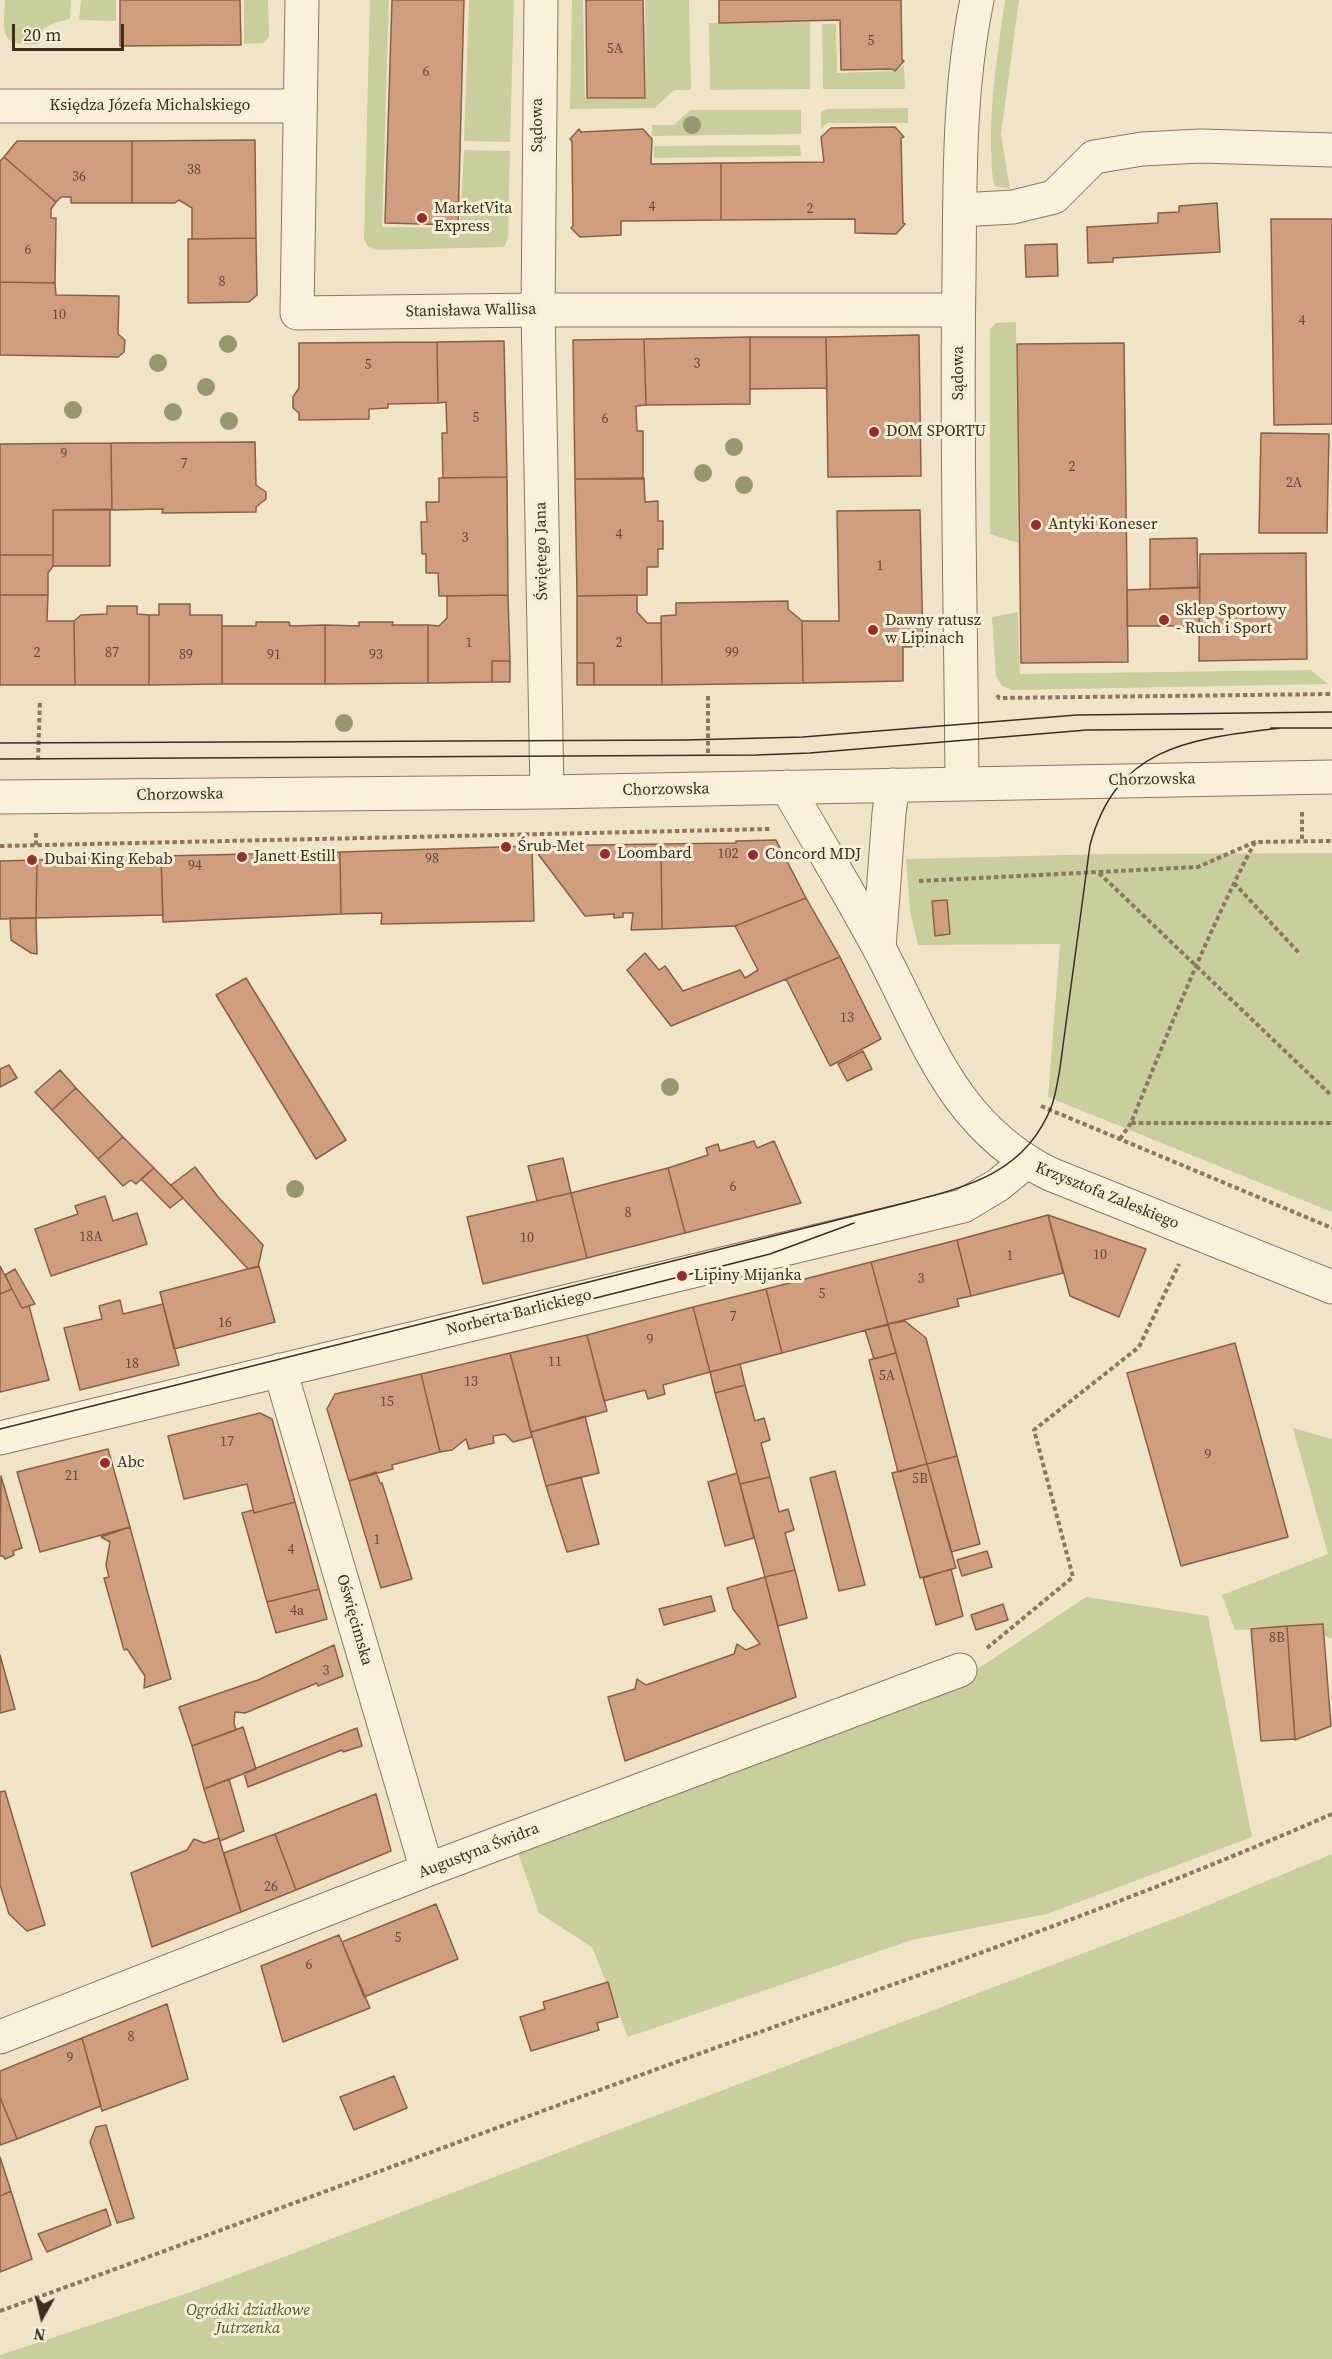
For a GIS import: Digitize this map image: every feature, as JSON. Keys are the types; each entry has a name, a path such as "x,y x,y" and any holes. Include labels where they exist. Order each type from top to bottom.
{"street":[{"name":"Stanisława Wallisa","path":"302,0 297,313 537,310 958,310"},
{"name":"Sądowa","path":"537,310 538,85 541,0"},
{"name":"Sądowa","path":"962,784 958,310 962,112 969,42 977,0"},
{"name":"Księdza Józefa Michalskiego","path":"0,106 300,106"},
{"path":"960,210 1013,207 1054,198 1094,157 1142,149 1201,146 1332,150"},
{"name":"Świętego Jana","path":"537,310 547,792"},
{"name":"Chorzowska","path":"0,797 547,792 1332,777"},
{"path":"879,948 893,785"},
{"name":"Krzysztofa Zaleskiego","path":"787,787 879,948 930,1053 968,1108 1001,1143 1026,1162 1050,1174 1332,1287"},
{"name":"Norberta Barlickiego","path":"0,1438 963,1206 998,1185 1026,1162"},
{"name":"Oświęcimska","path":"280,1370 428,1870"},
{"name":"Augustyna Świdra","path":"0,2037 428,1870 960,1670"}],"path":[{"path":"992,689 999,698 1332,694"},
{"path":"0,846 772,829"},
{"path":"909,881 1198,867 1255,842 1332,841"},
{"path":"1120,1139 1131,1123 1195,966 1255,842"},
{"path":"1099,873 1332,1096"},
{"path":"1234,883 1299,953"},
{"path":"1041,1106 1332,1228"},
{"path":"1131,1123 1332,1123"},
{"path":"960,1670 1074,1577 1034,1430 1139,1347 1195,1232"},
{"path":"0,2311 701,2053 1020,1939 1262,1844 1332,1814"}],"green space":[{"path":"5,0 71,0 70,19 54,23 43,29 38,44 10,41 6,36 4,22"},
{"path":"81,0 116,0 116,21 79,20"},
{"path":"244,0 268,0 269,37 263,43 244,44"},
{"path":"370,0 389,0 382,227 460,228 464,150 510,151 508,238 504,247 379,250 368,247 364,239"},
{"path":"469,0 514,0 510,142 464,141"},
{"path":"572,0 583,0 585,99 646,98 645,0 689,0 691,90 674,90 655,108 570,109"},
{"path":"1005,0 1019,0 1001,134 1010,189 995,186 991,149 993,93"},
{"path":"810,22 810,89 710,90 709,23"},
{"path":"822,24 836,24 837,73 892,71 904,65 905,89 823,89"},
{"path":"908,108 908,123 828,123 821,129 821,112 827,109"},
{"path":"690,110 801,110 801,134 652,136 652,125 674,125"},
{"path":"800,145 801,156 654,158 654,146"},
{"path":"1016,322 1018,543 990,534 990,329 996,323"},
{"path":"1018,612 1020,674 1311,670 1328,684 1012,690 1002,686 996,676 992,617"},
{"path":"1332,853 1332,1212 1048,1097 1060,944 918,945 910,911 906,859 1106,854"},
{"path":"1293,1428 1332,1439 1332,1639 1307,1628 1235,1630 1222,1595 1328,1554"},
{"path":"1086,1597 1208,1616 1252,1837 1047,1914 912,1940 628,2037 592,1947 539,1913 518,1853 964,1678"},
{"name":"Ogródki działkowe Jutrzenka","path":"1332,1854 1332,2359 0,2359 0,2355 194,2291 1189,1913"}],"building":[{"path":"120,0 240,0 241,45 120,46"},
{"path":"392,0 464,0 458,225 385,223"},
{"path":"586,0 643,0 645,98 587,98"},
{"path":"719,0 901,0 902,60 904,61 895,71 892,69 841,70 840,20 719,23"},
{"path":"895,127 904,137 901,138 903,223 905,224 896,234 855,233 855,219 721,220 721,163 824,162 821,137 831,128"},
{"path":"579,129 581,132 643,129 652,139 651,164 721,163 721,220 621,221 621,235 580,237 571,228 573,226 572,141 570,139"},
{"path":"255,140 256,238 192,239 192,208 179,200 175,203 132,203 132,141"},
{"path":"17,141 132,141 132,203 71,203 71,197 61,197 56,202 4,157"},
{"path":"4,157 56,202 51,209 51,218 56,218 55,283 0,282 0,161"},
{"path":"1217,203 1220,252 1113,258 1113,262 1088,263 1087,227 1158,223 1158,213 1179,212 1179,206"},
{"path":"1271,219 1332,219 1332,424 1274,425"},
{"path":"256,238 257,295 249,302 188,303 188,239"},
{"path":"1057,244 1058,276 1026,277 1025,245"},
{"path":"0,282 55,283 56,295 119,296 118,334 125,340 124,352 118,357 0,355"},
{"name":"DOM SPORTU","path":"919,335 921,476 828,477 826,337"},
{"path":"750,337 750,404 646,405 644,339"},
{"path":"750,337 826,337 827,388 750,389"},
{"path":"644,339 646,405 636,406 637,431 643,431 643,479 575,479 573,340"},
{"path":"504,341 507,477 443,478 442,433 447,433 446,402 438,403 437,342"},
{"path":"437,342 438,403 388,404 388,408 369,409 369,419 299,420 299,413 293,408 293,397 299,388 299,343"},
{"path":"1124,343 1128,662 1021,663 1017,344"},
{"path":"1261,433 1329,434 1327,533 1259,533"},
{"path":"255,442 256,485 266,492 266,499 256,507 256,512 162,513 163,509 112,510 111,443"},
{"path":"111,443 112,510 53,510 53,555 0,555 0,444"},
{"path":"507,477 508,595 439,596 438,573 426,573 426,554 422,554 421,522 427,522 426,502 439,502 439,478"},
{"path":"644,478 645,502 658,501 658,521 663,521 663,549 658,549 658,567 647,567 647,595 577,596 575,479"},
{"path":"110,509 110,566 53,566 53,510"},
{"path":"920,510 923,647 903,647 903,681 803,683 802,621 839,621 837,511"},
{"path":"1197,538 1198,588 1150,589 1150,539"},
{"path":"1306,553 1307,659 1199,661 1200,554"},
{"path":"0,555 53,555 53,566 48,573 48,595 0,595"},
{"path":"1200,587 1199,626 1127,626 1127,590"},
{"path":"0,595 48,595 47,621 74,621 75,685 0,685"},
{"path":"508,595 510,661 492,661 492,682 428,683 428,625 439,626 447,618 447,596"},
{"path":"637,595 637,612 647,623 661,623 662,685 594,685 594,663 577,663 577,596"},
{"path":"788,601 788,609 802,621 803,683 662,685 661,616 676,615 676,603"},
{"path":"159,604 190,604 190,615 222,615 222,684 149,685 149,615 159,615"},
{"path":"107,606 137,606 137,614 149,615 149,685 75,685 74,621 81,615 107,614"},
{"path":"256,622 289,622 290,626 325,625 325,684 222,684 222,626 256,626"},
{"path":"359,622 428,625 428,683 325,684 325,625 359,626"},
{"path":"492,661 510,661 510,682 492,682"},
{"path":"577,663 594,663 594,685 577,685"},
{"path":"776,840 806,898 735,926 662,929 661,844"},
{"path":"661,844 662,929 631,930 633,913 623,913 623,917 614,918 614,914 585,916 532,846"},
{"path":"532,846 534,921 381,924 382,913 341,914 340,852"},
{"path":"340,852 341,914 163,922 161,856"},
{"path":"161,856 163,915 36,918 37,860"},
{"path":"37,860 36,918 0,919 0,861"},
{"path":"806,898 840,957 671,1026 627,970 645,953 659,970 665,966 683,991 740,970 745,978 758,970 735,926"},
{"path":"947,900 950,934 935,936 932,901"},
{"path":"10,918 36,918 37,954 31,953 11,940"},
{"path":"840,957 881,1039 830,1066 786,979"},
{"path":"246,978 346,1140 316,1159 216,995"},
{"path":"863,1051 872,1069 847,1081 838,1064"},
{"path":"9,1065 17,1078 0,1087 0,1069"},
{"path":"60,1070 76,1088 52,1110 35,1092"},
{"path":"76,1088 123,1137 98,1159 52,1110"},
{"path":"123,1137 154,1168 136,1184 131,1180 123,1186 98,1159"},
{"path":"754,1141 757,1148 774,1141 801,1203 685,1233 668,1168 708,1155 706,1148 718,1144 720,1151"},
{"path":"563,1158 571,1193 537,1201 528,1166"},
{"path":"195,1167 219,1198 263,1245 258,1267 248,1269 171,1185"},
{"path":"154,1168 183,1198 170,1208 141,1179"},
{"path":"668,1168 685,1233 587,1258 571,1193"},
{"path":"571,1193 587,1258 483,1284 467,1217"},
{"path":"105,1196 113,1221 137,1213 147,1244 51,1276 35,1229 78,1214 75,1206"},
{"path":"1048,1215 1063,1273 971,1296 957,1240"},
{"path":"1048,1215 1146,1249 1119,1317 1070,1296"},
{"path":"957,1240 971,1296 957,1299 959,1306 888,1324 871,1262"},
{"path":"871,1262 888,1324 782,1353 766,1289"},
{"path":"0,1266 12,1289 0,1294"},
{"path":"259,1266 275,1322 174,1349 160,1292"},
{"path":"15,1269 35,1304 22,1308 5,1275"},
{"path":"12,1289 22,1308 29,1306 49,1380 0,1392 0,1294"},
{"path":"766,1289 782,1353 710,1372 693,1307"},
{"path":"120,1300 123,1314 163,1304 179,1365 80,1390 64,1328 102,1319 99,1306"},
{"path":"693,1307 710,1372 663,1385 665,1394 648,1399 645,1390 604,1401 587,1335"},
{"path":"905,1321 926,1338 957,1456 927,1464 888,1324"},
{"path":"888,1325 896,1353 874,1359 865,1330"},
{"path":"587,1335 607,1411 531,1432 510,1353"},
{"path":"1235,1343 1288,1537 1181,1566 1127,1373"},
{"path":"510,1353 532,1437 513,1442 505,1434 493,1436 494,1443 469,1449 466,1439 452,1450 440,1452 421,1374"},
{"path":"896,1353 927,1464 898,1472 869,1360"},
{"path":"740,1364 745,1385 715,1393 710,1372"},
{"path":"421,1374 440,1452 392,1465 393,1469 349,1481 327,1409 335,1394"},
{"path":"745,1385 755,1421 764,1418 770,1440 761,1443 770,1477 740,1484 715,1393"},
{"path":"260,1413 272,1419 295,1502 254,1513 247,1484 184,1499 168,1436"},
{"path":"585,1416 599,1473 546,1486 531,1432"},
{"path":"108,1449 130,1527 40,1552 17,1472"},
{"path":"957,1456 980,1544 951,1552 927,1464"},
{"path":"927,1464 956,1568 920,1578 892,1473"},
{"path":"835,1471 865,1585 839,1591 810,1478"},
{"path":"376,1472 382,1483 412,1579 381,1588 349,1481"},
{"path":"737,1473 754,1538 725,1546 708,1482"},
{"path":"1,1476 22,1548 13,1551 14,1555 5,1559 0,1556"},
{"path":"581,1477 599,1544 567,1552 546,1486"},
{"path":"770,1477 779,1512 788,1509 794,1530 785,1533 795,1570 765,1577 740,1484"},
{"path":"295,1502 319,1589 267,1602 242,1513 253,1510 254,1513"},
{"path":"130,1527 171,1679 144,1688 145,1676 127,1649 124,1650 104,1578 109,1577 106,1565 110,1542 101,1537"},
{"path":"987,1551 992,1567 962,1576 957,1560"},
{"path":"951,1569 963,1616 936,1625 923,1578"},
{"path":"795,1570 807,1618 778,1626 765,1577"},
{"path":"765,1577 796,1697 625,1761 608,1697 635,1689 637,1679 646,1685 734,1654 737,1644 746,1650 760,1644 733,1609 727,1588"},
{"path":"319,1589 327,1619 276,1633 267,1602"},
{"path":"711,1596 715,1611 664,1625 659,1609"},
{"path":"1003,1604 1008,1620 976,1630 971,1615"},
{"path":"1323,1624 1331,1726 1295,1740 1287,1626"},
{"path":"1287,1626 1295,1739 1261,1741 1251,1629"},
{"path":"334,1645 343,1676 318,1686 317,1683 245,1713 235,1712 236,1730 192,1746 179,1707 258,1680"},
{"path":"0,1655 15,1709 0,1713"},
{"path":"243,1727 256,1769 204,1789 192,1746"},
{"path":"357,1728 362,1746 343,1752 342,1750 248,1787 244,1773"},
{"path":"229,1779 244,1831 220,1841 204,1789"},
{"path":"5,1791 45,1925 27,1931 9,1914 0,1885 0,1792"},
{"path":"376,1794 391,1851 296,1890 275,1834"},
{"path":"275,1834 296,1890 241,1912 224,1853"},
{"path":"219,1838 241,1912 152,1947 131,1873 187,1850 194,1839 204,1843"},
{"path":"436,1904 458,1959 364,1997 342,1942"},
{"path":"339,1935 370,2008 283,2042 261,1966"},
{"path":"608,1982 618,2017 597,2023 599,2030 531,2051 520,2017 545,2009 543,2002"},
{"path":"167,2004 188,2079 102,2111 82,2038"},
{"path":"82,2038 101,2106 17,2139 0,2097 0,2071"},
{"path":"394,2076 407,2108 354,2130 340,2097"},
{"path":"0,2097 17,2139 0,2145"},
{"path":"106,2125 134,2218 117,2223 90,2142 96,2127"},
{"path":"0,2157 11,2191 0,2196"},
{"path":"11,2191 32,2259 0,2272 0,2196"},
{"path":"106,2209 111,2225 47,2252 38,2234"}],"tram line":[{"path":"0,743 686,740 803,737 1077,715 1332,712"},
{"path":"1271,728 1332,728"},
{"path":"0,1429 901,1204 948,1191 991,1174 1010,1162 1027,1147 1041,1128 1052,1105 1060,1068 1090,845 1102,812 1119,786 1139,767 1162,753 1188,743 1280,728"},
{"path":"0,759 756,755 810,753 1087,730 1223,729"},
{"path":"486,1315 560,1307 770,1254 854,1223"}],"place":[{"name":"MarketVita Express","path":"422,218"},
{"name":"DOM SPORTU","path":"874,432"},
{"name":"Antyki Koneser","path":"1036,525"},
{"name":"Sklep Sportowy - Ruch i Sport","path":"1164,620"},
{"name":"Dawny ratusz w Lipinach","path":"873,630"},
{"name":"Śrub-Met","path":"506,847"},
{"name":"Loombard","path":"605,854"},
{"name":"Concord MDJ","path":"753,855"},
{"name":"Janett Estill","path":"242,857"},
{"name":"Dubai King Kebab","path":"32,860"},
{"name":"Lipiny Mijanka","path":"682,1276"},
{"name":"Abc","path":"105,1463"}]}
